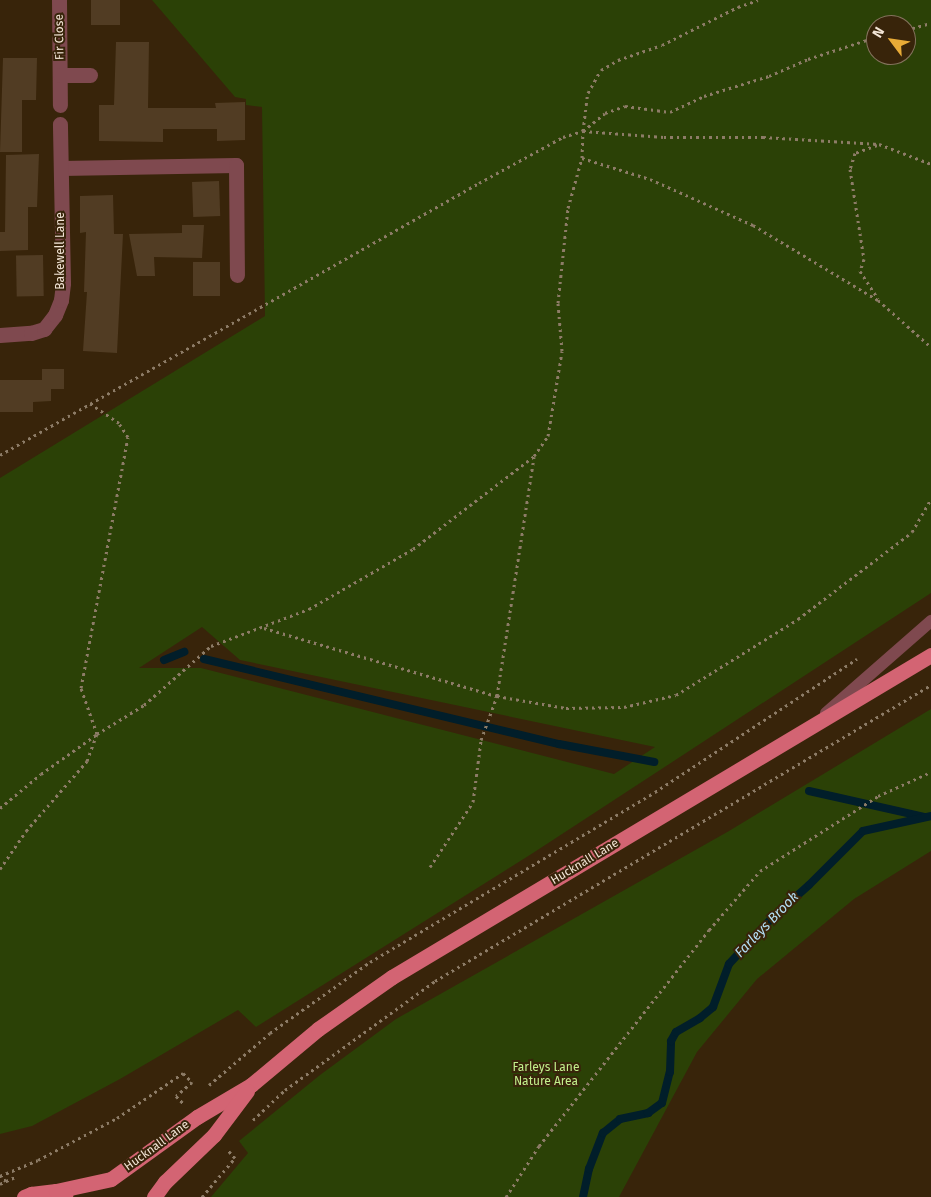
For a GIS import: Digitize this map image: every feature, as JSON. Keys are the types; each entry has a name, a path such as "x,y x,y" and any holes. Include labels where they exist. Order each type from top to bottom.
{"main road":[{"name":"Hucknall Lane","path":"24,1197 30,1194 56,1191 111,1179 197,1117 251,1086 318,1029 392,977 931,655"},
{"name":"Hucknall Lane","path":"154,1197 165,1182 214,1135 251,1086"},
{"name":"Hucknall Lane","path":"56,1191 78,1197"}],"street":[{"name":"Fir Close","path":"59,0 60,105"},
{"name":"Fir Close","path":"60,75 90,75"},
{"name":"Bakewell Lane","path":"0,335 31,333 44,329 55,315 61,300 60,124"},
{"path":"61,168 236,165 237,275"}],"lane":[{"path":"807,729 931,622"}],"path":[{"path":"0,808 41,774 97,734 144,705 211,646 263,628 309,609 413,549 534,456 548,436 562,351 558,303 568,208 582,158 588,93 601,70 618,60 662,45 738,7 758,0"},
{"path":"916,28 931,24"},
{"path":"583,131 604,113 625,106 670,112 704,96 770,76 808,59 866,41"},
{"path":"0,455 88,403 563,137 583,131 664,137 763,137 880,144 931,164"},
{"path":"878,300 860,271 864,259 850,169 855,152 880,144"},
{"path":"582,158 650,179 753,225 878,300 931,347"},
{"path":"0,869 26,831 87,761 97,734 81,688 128,437 119,423 88,403"},
{"path":"430,868 472,802 481,740 497,696 534,456"},
{"path":"263,628 497,696 566,708 624,707 676,695 798,619 912,532 931,499"},
{"path":"206,1087 270,1033 370,962 655,792 859,657"},
{"path":"251,1121 285,1090 435,981 931,685"},
{"path":"506,1197 539,1146 710,930 760,870 878,796 931,772"},
{"path":"6,1181 0,1176 38,1160 117,1118 183,1073 192,1082 176,1096 185,1105 180,1110"},
{"path":"202,1197 235,1158 224,1146"},
{"path":"0,1184 22,1175"}],"green space":[{"path":"152,0 931,0 931,593 533,853 256,1027 238,1010 120,1079 32,1126 0,1134 0,478 265,316 262,107 246,105 246,99 235,97","holes":["202,627 240,660 655,747 614,774 201,668 139,668"]},
{"name":"Farleys Lane Nature Area","path":"931,709 931,851 854,899 757,979 697,1052 619,1197 211,1197 248,1153 239,1141 320,1075 396,1019 729,831"}],"building":[{"path":"91,0 120,0 120,25 91,25"},
{"path":"116,42 149,42 148,108 216,108 215,103 245,102 245,140 217,141 217,129 163,129 163,142 99,141 99,105 114,105"},
{"path":"3,58 37,58 36,100 22,100 22,152 0,152"},
{"path":"39,154 37,207 28,207 28,250 0,251 0,232 5,232 6,155"},
{"path":"219,181 220,216 193,217 192,182"},
{"path":"113,195 114,234 123,234 117,353 83,351 87,292 84,292 86,232 80,233 80,196"},
{"path":"182,225 204,225 202,258 154,257 155,276 137,276 129,234 182,233"},
{"path":"16,255 43,255 44,296 17,296"},
{"path":"193,262 220,262 220,296 193,296"},
{"path":"42,369 64,369 64,389 51,389 51,401 33,402 33,412 0,412 0,380 42,380"}],"waterway":[{"path":"164,660 184,652"},
{"path":"204,659 559,744 654,762"},
{"path":"809,791 924,817"},
{"name":"Farleys Brook","path":"583,1197 589,1169 603,1133 620,1119 648,1113 662,1103 670,1072 671,1041 676,1032 700,1018 713,1007 729,964 771,919 809,885 863,831 931,816"}]}
